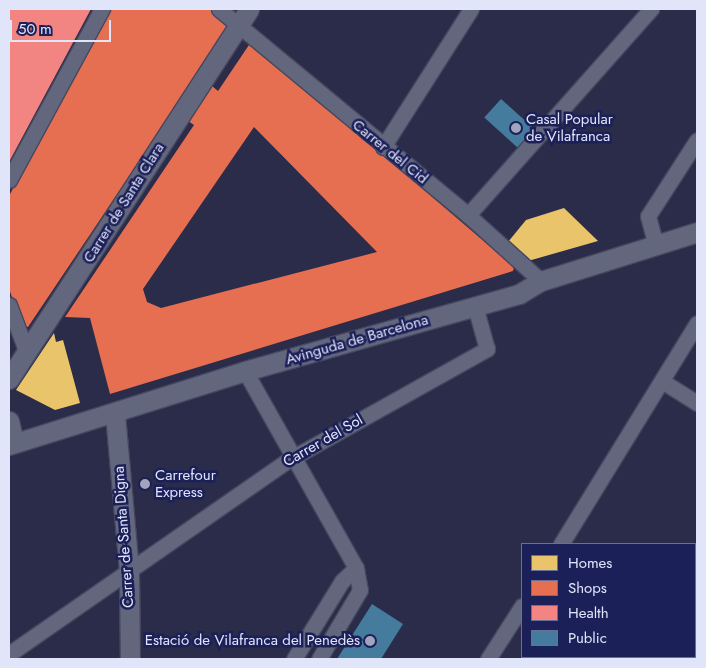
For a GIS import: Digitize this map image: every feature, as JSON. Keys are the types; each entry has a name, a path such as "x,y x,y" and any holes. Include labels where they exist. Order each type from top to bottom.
{"street":[{"path":"9,180 102,9"},
{"name":"Carrer del Cid","path":"219,9 383,147 468,215 540,281"},
{"name":"Carrer de Santa Clara","path":"9,379 249,9"},
{"path":"383,147 471,9"},
{"path":"468,215 650,9"},
{"path":"656,246 648,216 697,140"},
{"name":"Avinguda de Barcelona","path":"11,444 115,414 245,371 519,294 540,281 697,232"},
{"path":"9,306 27,353"},
{"name":"Carrer del Sol","path":"9,654 290,459 487,349 474,306"},
{"path":"563,543 697,323"},
{"path":"245,371 290,459 356,568 360,590 319,659"},
{"path":"662,381 697,402"},
{"name":"Carrer de Santa Digna","path":"115,414 129,570 130,659"},
{"path":"9,421 11,444"},
{"path":"294,659 342,581 356,568"},
{"path":"488,659 521,608"}],"building: Homes":[{"path":"564,208 598,241 528,261 508,242 526,220"},
{"path":"54,333 56,342 63,340 80,403 55,410 16,390"}],"building: Shops":[{"path":"109,9 215,9 226,18 228,29 28,327 21,326 9,288 9,196"},
{"path":"251,42 514,267 513,271 110,394 90,318 65,317 194,125 188,121 212,86 218,91","holes":["254,127 377,252 161,308 147,302 143,289"]}],"building: Health":[{"path":"9,9 91,9 9,162"}],"building: Public":[{"path":"501,99 534,129 518,148 484,118"},
{"name":"Estació de Vilafranca del Penedès","path":"372,604 403,624 381,659 337,659"}],"place":[{"name":"Casal Popular de Vilafranca","path":"516,128"},
{"name":"Carrefour Express","path":"145,484"},
{"name":"Estació de Vilafranca del Penedès","path":"370,641"}]}
